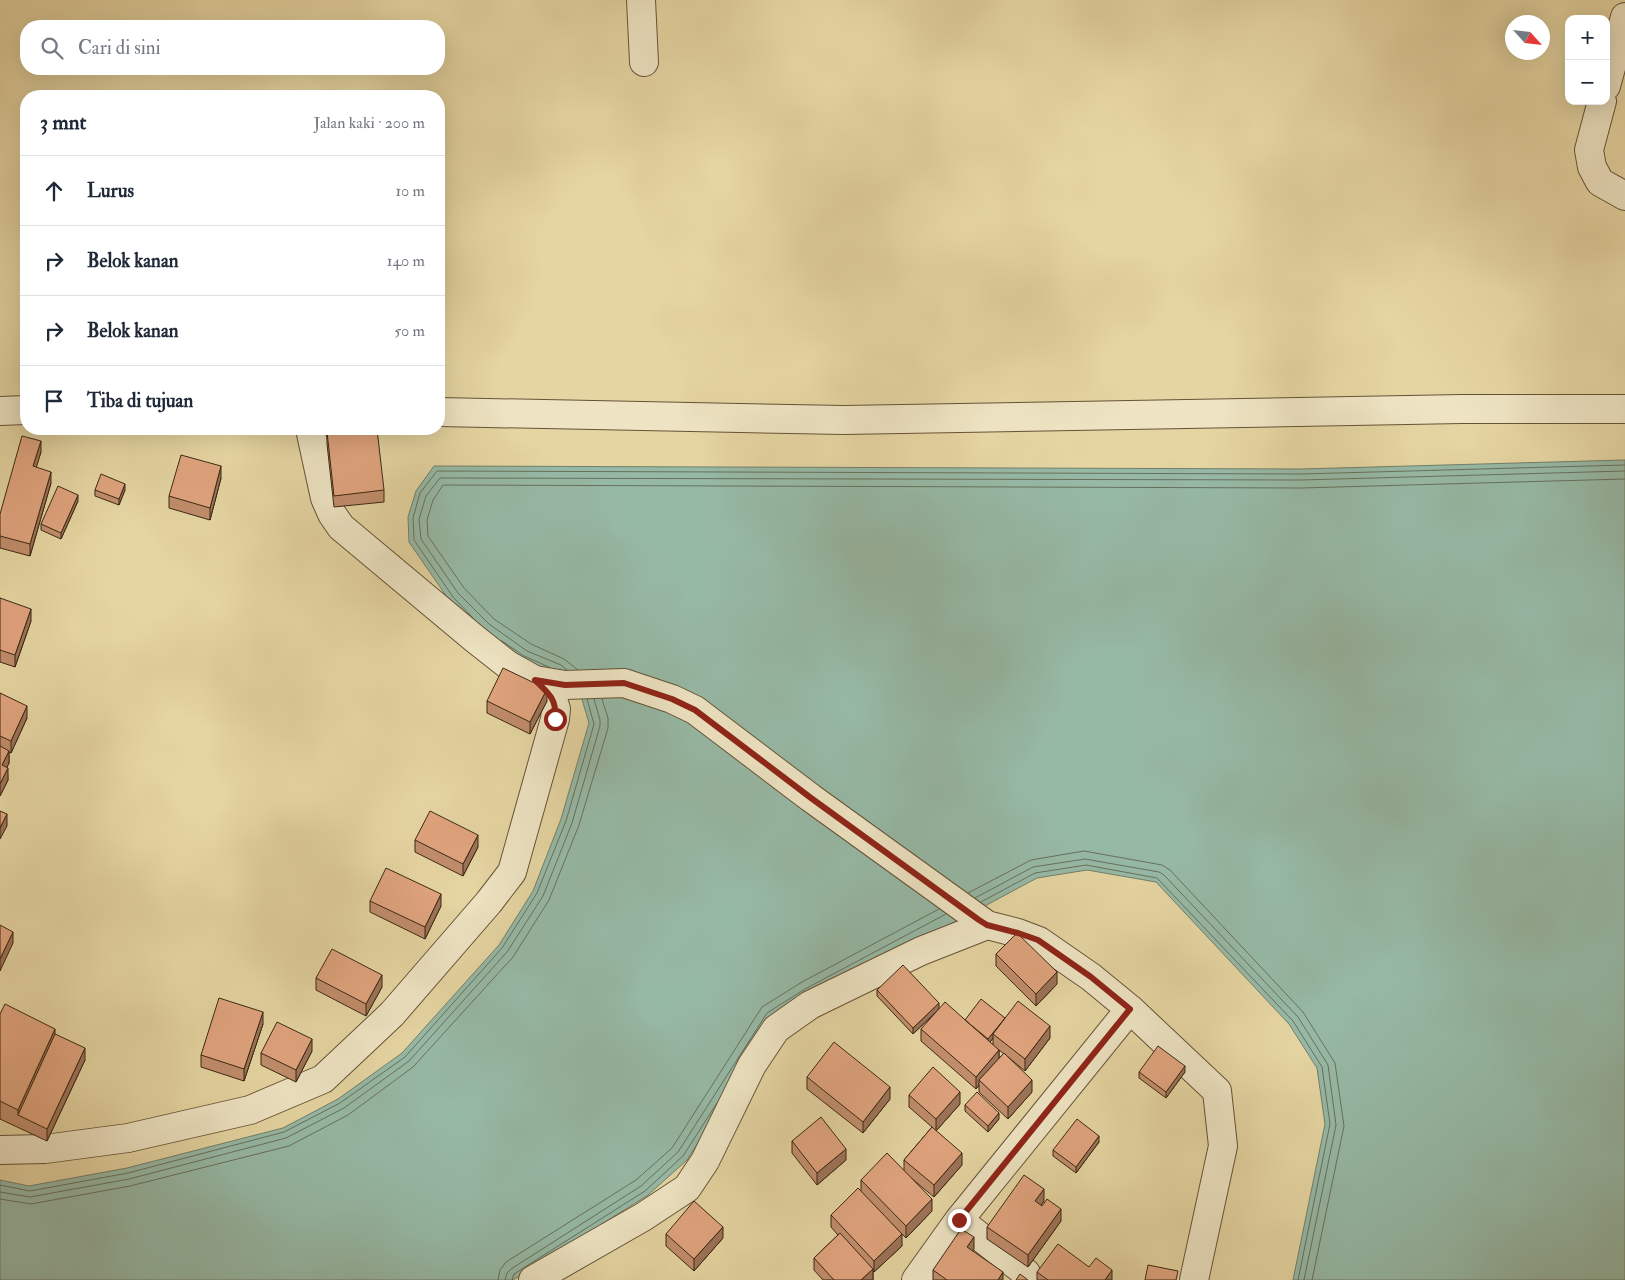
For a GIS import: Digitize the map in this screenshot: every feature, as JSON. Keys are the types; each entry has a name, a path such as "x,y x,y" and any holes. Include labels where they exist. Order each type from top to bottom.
{"street":[{"path":"641,0 644,62"},
{"path":"1610,71 1625,17"},
{"path":"1601,105 1589,150 1592,168 1600,182 1625,196"},
{"path":"445,412 844,420 1462,408 1625,409"},
{"path":"0,411 20,410"},
{"path":"311,435 326,498 332,514 341,527 475,639 508,664 542,682 565,685 624,683 672,699 695,710 811,798 983,923 1038,940 1091,977 1184,1058 1217,1091 1223,1146 1194,1280"},
{"path":"0,1150 45,1149 128,1138 250,1110 323,1079 392,1014 489,902 512,872 555,719 556,709 553,700 542,682"},
{"path":"533,1280 687,1188 704,1161 752,1064 776,1029 810,1005 983,923"},
{"path":"916,1280 959,1220 1130,1009"},
{"path":"959,1220 1026,1274"}],"water":[{"path":"1625,460 1625,1280 1293,1280 1325,1124 1317,1068 1289,1024 1156,882 1087,870 1037,878 811,999 774,1022 687,1160 648,1195 513,1280 0,1280 0,1180 29,1186 127,1168 283,1128 338,1099 402,1053 499,945 533,891 561,819 589,723 581,696 522,660 449,600 409,542 408,517 416,491 434,466 1301,469"}],"building":[{"path":"327,435 378,435 384,490 334,496"},
{"path":"22,436 41,441 33,466 51,472 30,544 0,536 0,514"},
{"path":"181,455 221,466 210,508 169,496"},
{"path":"101,474 125,484 119,499 95,490"},
{"path":"58,486 78,495 61,533 41,524"},
{"path":"0,598 31,609 15,655 0,650"},
{"path":"503,668 547,689 530,722 487,701"},
{"path":"0,693 27,706 11,741 0,736"},
{"path":"0,746 9,751 2,765 8,768 0,784"},
{"path":"0,811 7,814 0,828"},
{"path":"430,811 478,835 463,864 415,840"},
{"path":"386,868 441,894 425,927 370,901"},
{"path":"0,925 13,932 0,959"},
{"path":"1017,933 1057,972 1036,994 996,954"},
{"path":"332,949 382,975 366,1004 316,978"},
{"path":"903,965 939,1003 913,1028 877,990"},
{"path":"219,998 263,1012 244,1069 201,1055"},
{"path":"981,999 1005,1018 988,1039 965,1020"},
{"path":"1018,1001 1050,1026 1025,1059 993,1034"},
{"path":"945,1002 999,1050 976,1077 921,1029"},
{"path":"5,1004 55,1029 18,1110 0,1101 0,1014"},
{"path":"277,1022 312,1039 296,1070 261,1053"},
{"path":"55,1034 85,1048 47,1129 18,1115"},
{"path":"834,1042 890,1087 863,1122 807,1077"},
{"path":"1158,1046 1185,1066 1166,1092 1139,1072"},
{"path":"1004,1053 1032,1080 1008,1107 979,1080"},
{"path":"933,1067 960,1092 936,1119 909,1095"},
{"path":"977,1092 999,1113 988,1126 965,1105"},
{"path":"821,1117 846,1149 817,1173 792,1141"},
{"path":"1077,1119 1099,1136 1076,1167 1053,1150"},
{"path":"932,1127 962,1153 934,1185 904,1160"},
{"path":"887,1153 932,1199 906,1226 861,1180"},
{"path":"1024,1175 1044,1189 1035,1201 1042,1206 1047,1199 1061,1209 1028,1255 987,1227"},
{"path":"858,1188 902,1234 874,1261 831,1215"},
{"path":"694,1201 723,1227 694,1259 666,1234"},
{"path":"961,1229 974,1237 967,1247 1003,1272 998,1280 947,1280 933,1270"},
{"path":"840,1233 873,1269 861,1280 834,1280 814,1258"},
{"path":"1058,1244 1089,1267 1096,1258 1112,1270 1105,1280 1048,1280 1037,1272"},
{"path":"1148,1265 1178,1271 1176,1280 1145,1280"},
{"path":"1020,1274 1028,1280 1016,1280"}],"route":[{"path":"555,719 556,709 553,700 535,680 565,685 624,683 672,699 695,710 811,798 979,920 987,925 1038,940 1091,977 1130,1009 959,1220"}]}
